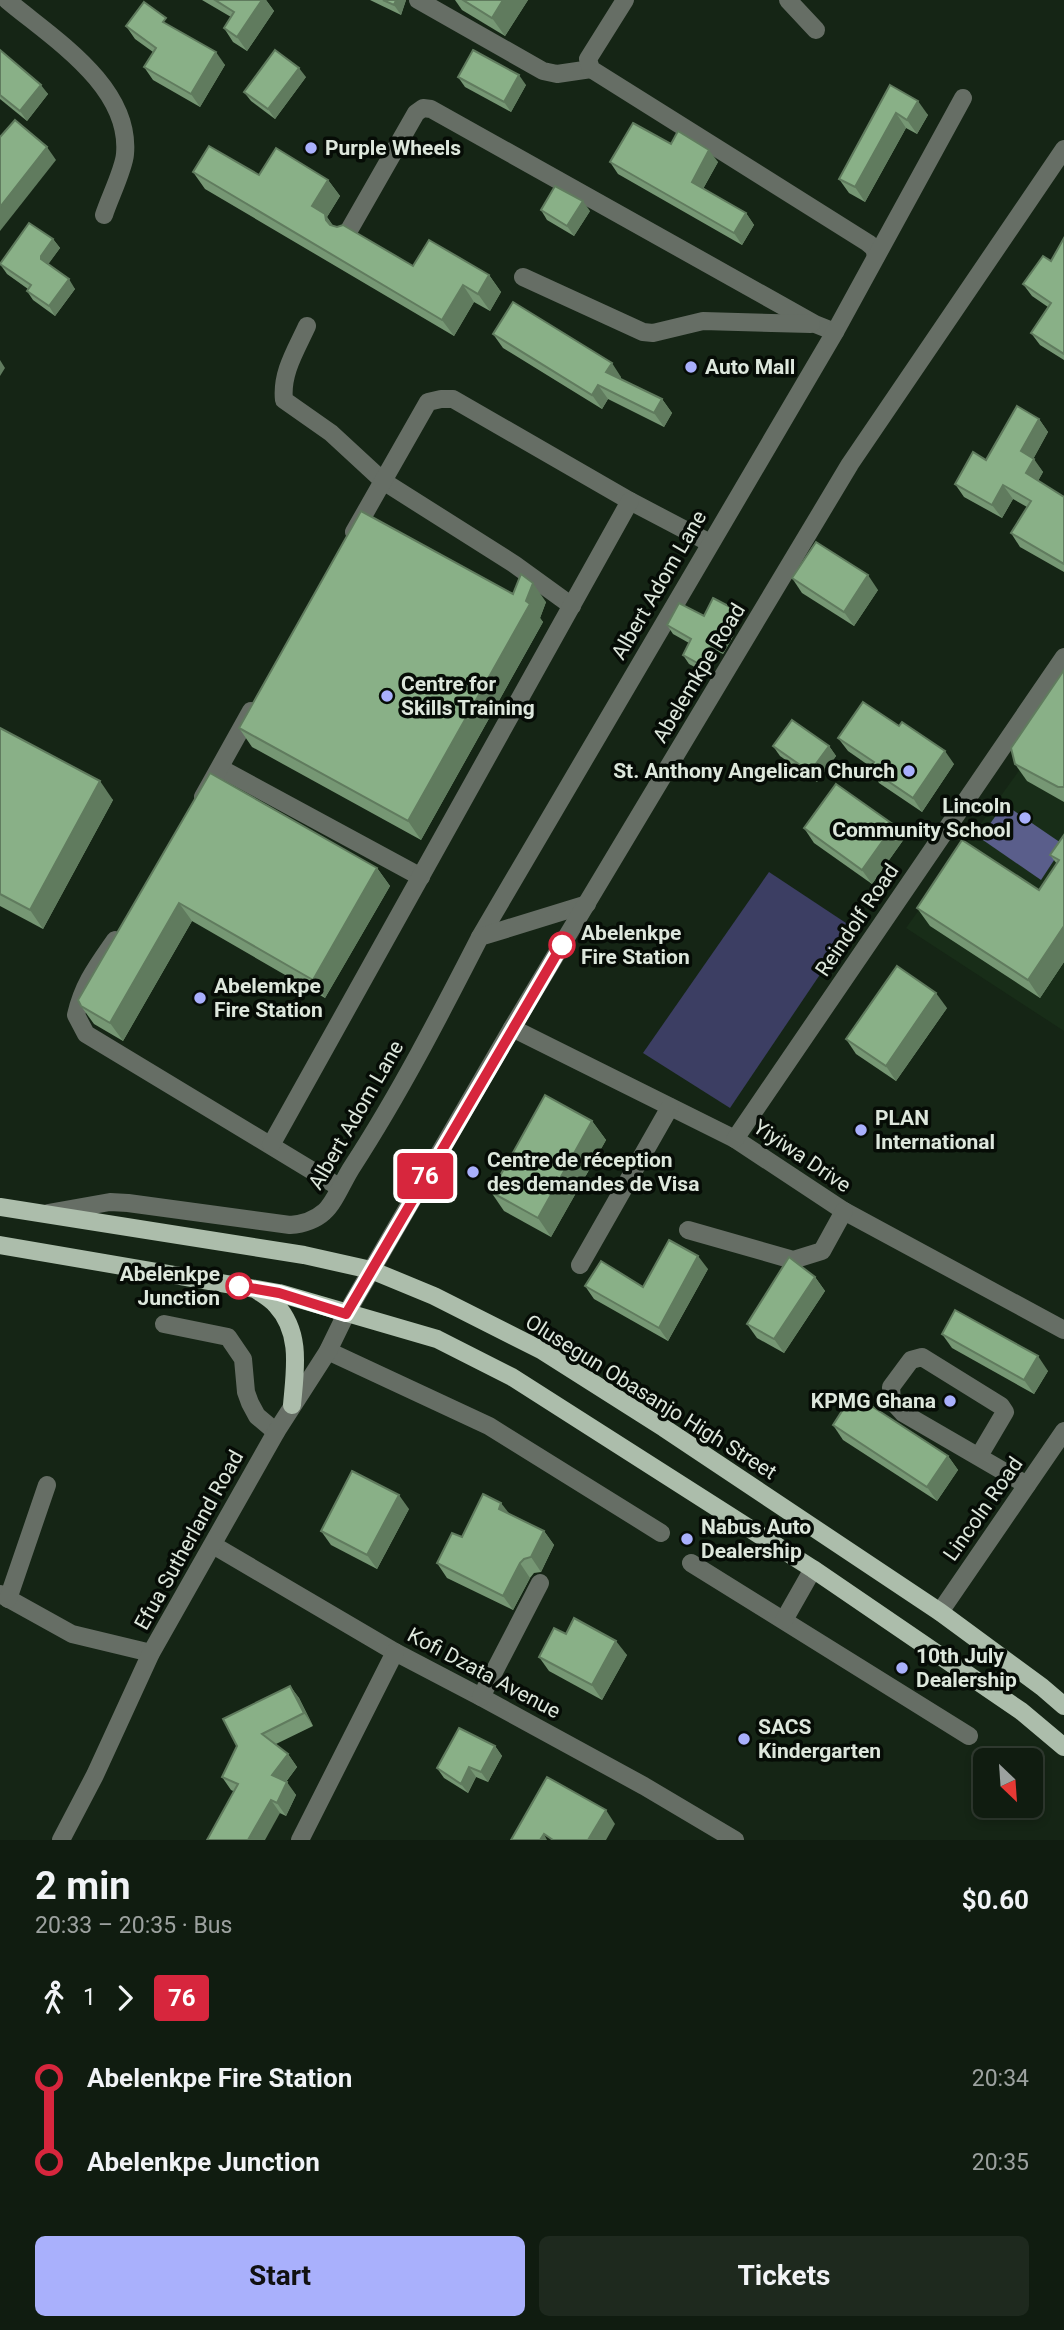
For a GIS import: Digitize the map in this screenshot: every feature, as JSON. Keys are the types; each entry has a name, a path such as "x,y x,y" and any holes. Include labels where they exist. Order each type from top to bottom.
{"main road":[{"name":"Olusegun Obasanjo High Street","path":"0,1207 304,1255 371,1270 434,1296 541,1350 664,1428 940,1612 1064,1706"},
{"path":"0,1245 256,1289 301,1299 437,1339 512,1377 813,1569 1021,1711 1064,1747"},
{"path":"256,1289 276,1305 294,1342 296,1349 292,1405"}],"street":[{"path":"7,0 90,70 113,101 122,126 125,155 104,215"},
{"path":"418,0 543,71 557,74 591,69 868,243 874,248 876,256"},
{"path":"591,69 588,59 625,0"},
{"path":"788,0 816,30"},
{"name":"Albert Adom Lane","path":"45,1213 110,1202 290,1225 307,1223 331,1206 339,1187 399,1091 480,937 835,332 963,98"},
{"path":"348,232 416,113 423,108 431,109 815,324 835,332"},
{"name":"Abelemkpe Road","path":"371,1270 512,1028 850,464 1064,149"},
{"path":"523,277 643,331 653,333 702,321 815,324"},
{"path":"307,326 289,366 283,386 284,400 331,433 383,481 514,564 572,606"},
{"path":"342,552 428,402 441,398 453,400 630,501 710,542"},
{"path":"271,1145 630,501"},
{"name":"Reindolf Road","path":"735,1139 1064,657"},
{"path":"193,814 260,695"},
{"path":"220,768 421,877"},
{"path":"480,937 587,904"},
{"path":"121,930 84,987 76,1015 86,1034 339,1187"},
{"name":"Yiyiwa Drive","path":"512,1028 735,1139 844,1212 1064,1330"},
{"path":"580,1265 670,1107"},
{"path":"688,1230 793,1260 822,1251 844,1212"},
{"name":"Efua Sutherland Road","path":"61,1840 95,1775 151,1653 292,1405 328,1351 371,1270"},
{"path":"164,1324 228,1337 243,1359 246,1392 250,1403 257,1416 276,1433"},
{"path":"328,1351 489,1426 661,1533"},
{"path":"979,1456 1005,1412 1001,1406 936,1364 922,1357 911,1360 891,1387 892,1401 903,1413 1027,1485"},
{"name":"Lincoln Road","path":"940,1612 1064,1431"},
{"path":"47,1485 4,1596 72,1634 151,1653"},
{"name":"Kofi Dzata Avenue","path":"213,1545 395,1652 644,1786 735,1840"},
{"path":"691,1563 969,1736"},
{"path":"784,1620 813,1569"},
{"path":"481,1697 540,1584"},
{"path":"300,1840 395,1652"}],"shaded area":[{"name":"Lincoln Community School","path":"1064,708 1064,1031 906,928"},
{"path":"1004,804 1064,845 1041,880 980,838"},
{"path":"769,872 852,927 730,1108 643,1053"}],"building":[{"path":"215,0 262,0 237,37 224,28 234,12"},
{"path":"383,0 396,0 394,5"},
{"path":"463,0 503,0 492,18"},
{"path":"144,2 166,18 163,22 216,52 191,94 144,67 156,48 126,26"},
{"path":"0,50 41,85 20,111 0,95"},
{"path":"275,50 299,68 268,109 244,92"},
{"path":"473,50 519,75 504,102 458,77"},
{"path":"890,85 918,101 907,120 896,113 855,187 839,179"},
{"path":"15,120 47,147 0,207 0,137"},
{"path":"633,123 671,144 678,131 709,150 692,182 746,213 734,233 610,162"},
{"path":"209,146 259,175 276,148 328,180 312,206 325,214 330,225 343,225 413,266 429,240 489,275 478,294 463,285 442,320 193,172"},
{"path":"555,186 583,201 567,226 541,210"},
{"path":"29,223 53,239 41,259 69,279 49,306 27,291 31,285 0,264"},
{"path":"1064,238 1064,354 1031,333 1051,303 1023,284 1043,256 1051,261"},
{"path":"513,302 612,363 606,372 662,399 654,413 598,385 592,395 493,334"},
{"path":"1017,406 1039,419 1021,451 1034,459 1026,473 1064,497 1064,564 1011,533 1031,501 1003,485 992,505 955,484 973,452 986,460"},
{"path":"361,511 513,594 521,574 533,583 526,601 530,604 408,821 239,728"},
{"path":"816,542 868,575 844,612 792,578"},
{"path":"713,598 734,609 717,645 713,643 701,665 683,655 691,639 667,625 679,603 704,616"},
{"path":"1064,670 1064,787 1058,787 1015,764 1011,748"},
{"path":"863,702 899,726 902,722 945,751 913,798 870,769 874,762 838,738"},
{"path":"792,720 829,746 810,772 773,746"},
{"path":"0,728 100,781 30,910 0,894"},
{"path":"210,773 377,868 313,980 179,903 110,1023 81,1006 78,1000"},
{"path":"836,784 894,825 862,870 804,828"},
{"path":"1064,835 1064,926 1028,980 917,908 962,840 1039,890 1059,860 1050,855"},
{"path":"897,966 936,993 886,1066 846,1039"},
{"path":"545,1095 592,1121 538,1218 491,1192"},
{"path":"669,1240 698,1256 659,1328 585,1286 601,1261 643,1287"},
{"path":"789,1257 815,1277 774,1339 747,1324"},
{"path":"955,1310 1038,1356 1024,1380 942,1334"},
{"path":"853,1394 948,1456 927,1487 833,1425"},
{"path":"352,1471 399,1495 367,1555 321,1531"},
{"path":"483,1494 501,1503 499,1509 544,1531 531,1557 520,1563 503,1596 437,1563 452,1533 462,1537"},
{"path":"574,1618 616,1641 592,1685 539,1657 554,1628 566,1634"},
{"path":"290,1686 304,1713 262,1734 288,1754 272,1775 287,1782 277,1803 271,1800 248,1840 207,1840 238,1784 222,1777 237,1746 223,1719"},
{"path":"459,1728 495,1746 481,1772 469,1767 461,1784 437,1768"},
{"path":"547,1777 606,1810 588,1840 553,1840 544,1834 540,1840 511,1840"}],"bus line":[{"name":"76","path":"239,1286 279,1293 346,1314 562,945"}],"place":[{"name":"Purple Wheels","path":"311,148"},
{"name":"Auto Mall","path":"691,367"},
{"name":"Centre for Skills Training","path":"387,696"},
{"name":"St. Anthony Angelican Church","path":"909,771"},
{"name":"Lincoln Community School","path":"1025,818"},
{"name":"Abelenkpe Fire Station","path":"562,945"},
{"name":"Abelemkpe Fire Station","path":"200,998"},
{"name":"PLAN International","path":"861,1130"},
{"name":"Centre de réception des demandes de Visa","path":"473,1172"},
{"name":"Abelenkpe Junction","path":"239,1286"},
{"name":"KPMG Ghana","path":"950,1401"},
{"name":"Nabus Auto Dealership","path":"687,1539"},
{"name":"10th July Dealership","path":"902,1668"},
{"name":"SACS Kindergarten","path":"744,1739"}]}
